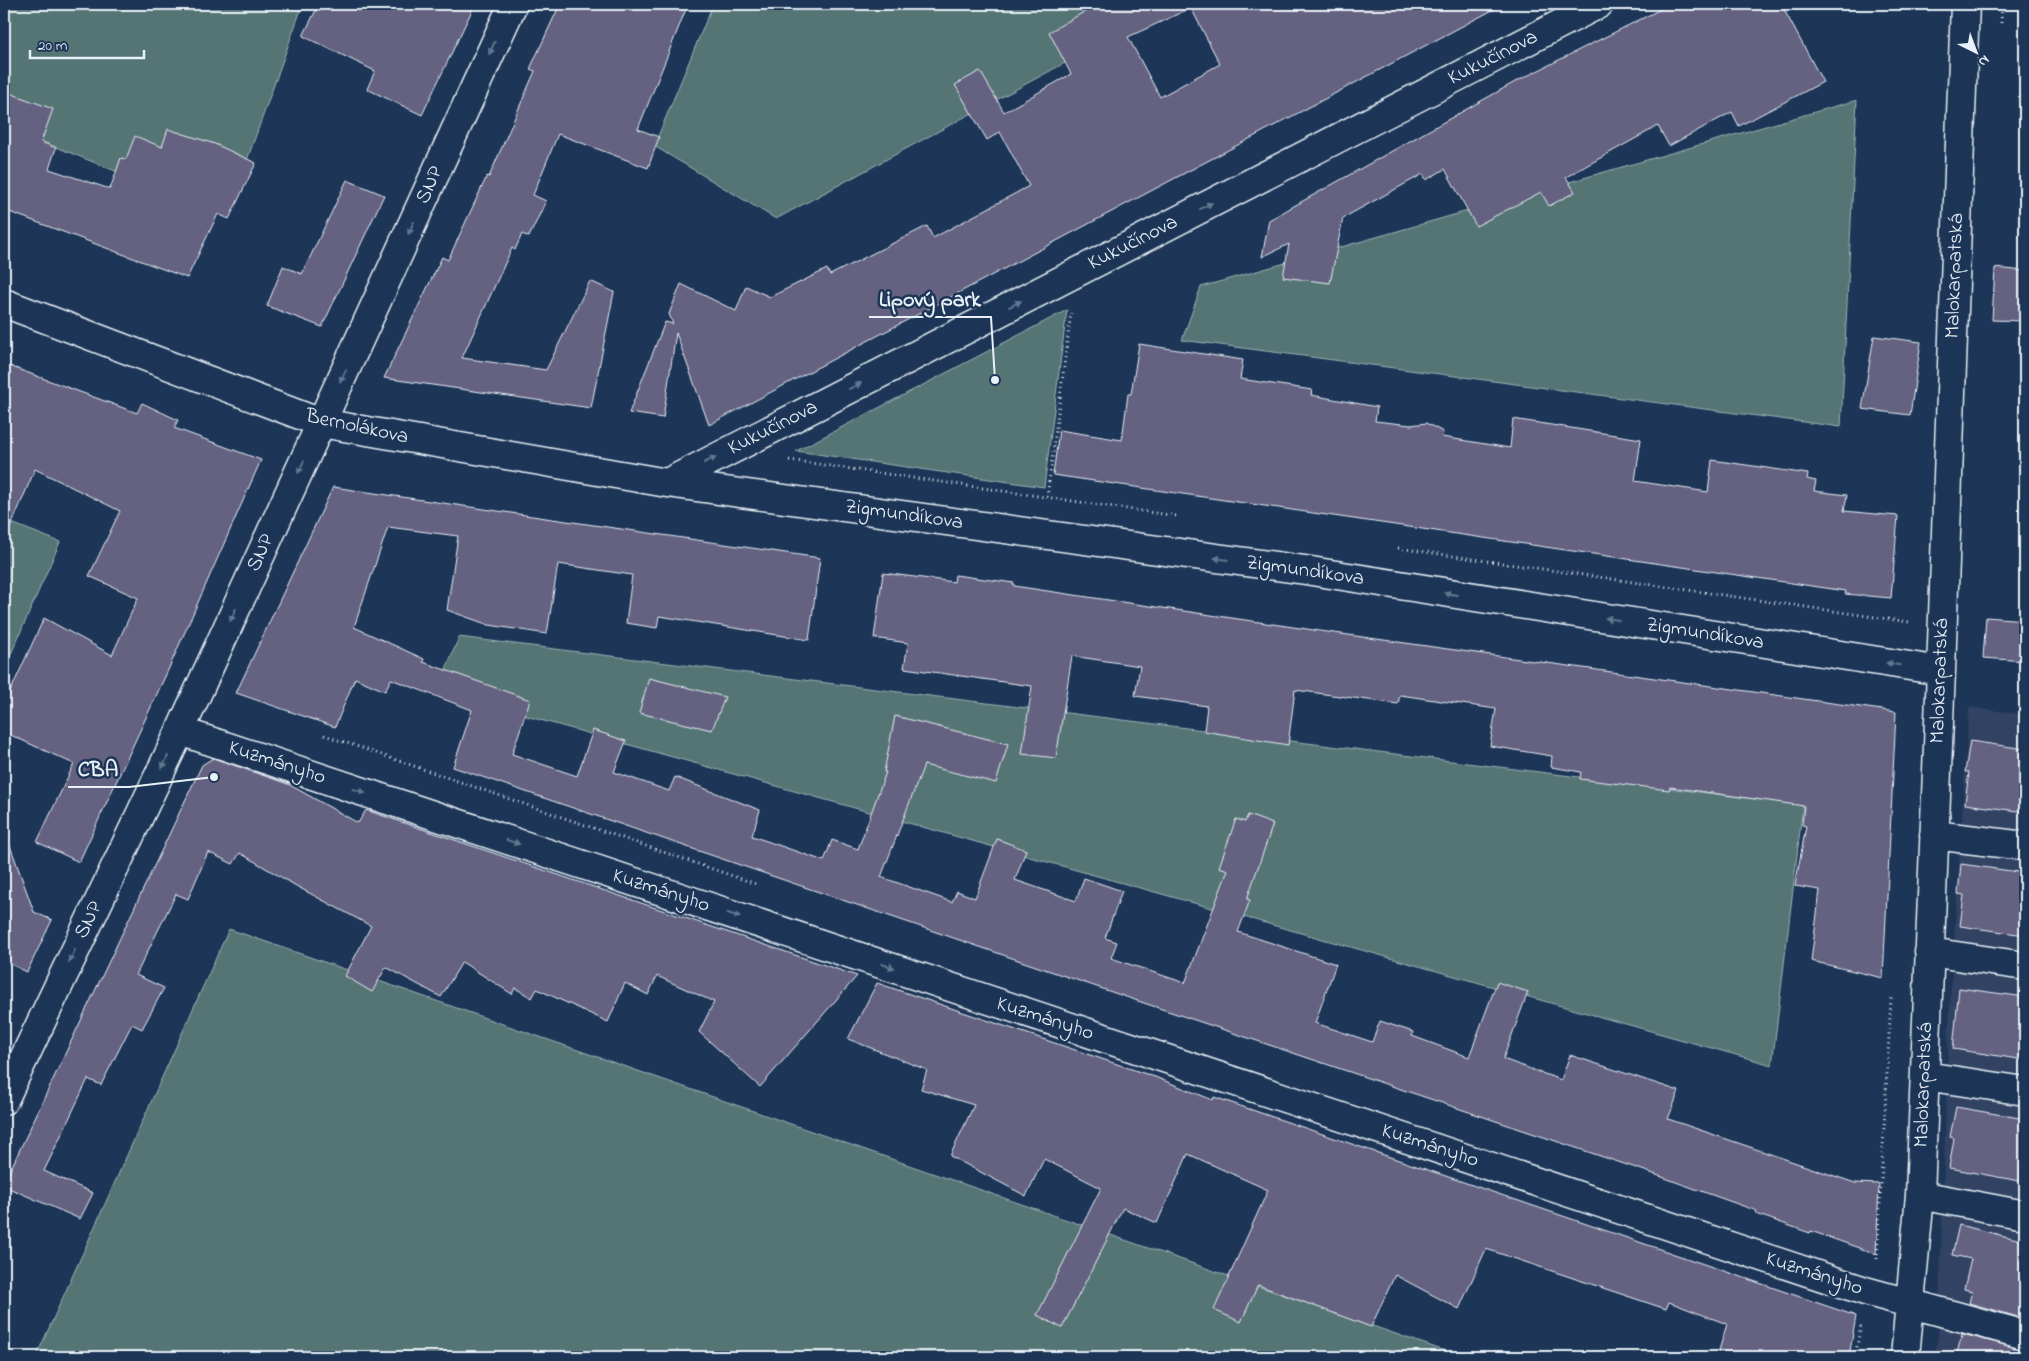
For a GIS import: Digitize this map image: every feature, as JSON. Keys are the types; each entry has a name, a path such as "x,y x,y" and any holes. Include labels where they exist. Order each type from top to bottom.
{"street":[{"name":"SNP","path":"4,1100 14,1052 180,731 512,4"},
{"name":"Kukučínova","path":"667,483 1599,4"},
{"name":"Malokarpatská","path":"1905,1357 1920,1195 1965,4"},
{"name":"Bernolákova","path":"4,303 321,423 667,483"},
{"name":"Zigmundíkova","path":"667,483 1305,570 1941,671"},
{"name":"Kuzmányho","path":"180,731 1827,1278 1911,1304 2025,1335"},
{"path":"1934,835 2025,846"},
{"path":"1929,952 2025,966"},
{"path":"1925,1076 2025,1091"},
{"path":"1920,1195 2025,1215"}],"path":[{"path":"1046,497 1071,312"}],"shaded area":[{"path":"1969,707 2025,715 2025,1357 1935,1357 1938,1336 1949,1021"}],"green space":[{"path":"4,4 303,4 227,216 4,126"},
{"path":"713,4 1174,4 776,219 654,146"},
{"path":"1857,100 1841,427 1182,340 1201,287"},
{"path":"1067,310 1044,487 796,451"},
{"path":"4,520 60,542 4,670"},
{"path":"459,637 1803,805 1772,1065 437,691"},
{"path":"229,929 1462,1357 36,1357"}],"building":[{"path":"319,4 475,4 422,115 367,89 375,71 303,36"},
{"path":"560,4 688,4 638,129 659,137 648,168 558,134 533,195 546,201 529,237 522,234 515,250 512,248 462,358 546,370 590,281 614,292 591,408 384,378 442,257 448,260 487,176 489,177 535,71 530,69"},
{"path":"1098,4 1504,4 709,425 676,333 663,418 629,413 665,322 673,324 669,314 681,284 736,311 746,286 770,297 827,269 830,275 927,226 933,238 1029,186 1000,132 987,140 955,85 980,71 1004,112 1071,74 1049,32","holes":["1191,8 1220,64 1160,97 1128,37"]},
{"path":"1671,4 1781,4 1823,82 1739,126 1732,112 1669,146 1658,126 1566,177 1575,192 1549,206 1541,192 1476,226 1445,169 1426,180 1423,174 1343,218 1330,283 1283,277 1289,244 1262,257 1269,220 1515,82"},
{"path":"4,91 53,109 41,142 56,148 49,169 110,189 121,158 126,159 135,136 162,147 168,129 215,144 256,163 229,219 218,214 187,278 4,210"},
{"path":"347,180 384,195 322,327 267,306 283,266 302,274"},
{"path":"1995,268 2025,271 2025,321 1992,320"},
{"path":"1874,336 1921,342 1910,415 1862,409"},
{"path":"1139,344 1243,360 1240,379 1312,390 1311,395 1377,407 1375,421 1411,425 1426,423 1443,432 1442,437 1510,448 1513,419 1641,439 1635,481 1708,492 1712,460 1808,474 1807,479 1816,481 1814,491 1847,495 1844,511 1898,516 1891,598 1845,594 1846,591 1053,475 1059,430 1122,440 1128,394 1131,394"},
{"path":"4,364 137,413 142,403 178,420 174,428 261,460 169,668 79,862 37,842 74,764 4,732 4,705 44,618 112,655 138,598 89,576 120,511 35,469 4,543"},
{"path":"333,487 820,558 809,640 659,616 657,628 626,623 632,575 558,564 547,634 489,625 447,610 458,536 388,527 354,627 424,659 423,662 530,700 512,754 577,776 593,730 626,741 614,772 669,791 675,777 760,810 752,836 824,861 832,840 858,849 886,772 884,772 895,716 1008,744 996,783 924,765 881,877 952,902 957,891 975,898 997,839 1026,850 1015,880 1076,901 1084,878 1122,891 1105,938 1117,942 1111,958 1185,983 1228,870 1219,867 1236,819 1245,822 1248,815 1273,824 1247,899 1250,900 1238,932 1336,964 1315,1023 1372,1042 1380,1021 1413,1032 1412,1036 1469,1057 1497,982 1528,992 1503,1059 1561,1080 1570,1055 1679,1091 1668,1119 1855,1183 1879,1184 1876,1254 1756,1214 1757,1211 1648,1172 1135,1000 453,767 472,710 391,679 385,691 355,678 335,727 236,693"},
{"path":"883,573 954,582 955,575 1014,583 1014,586 1081,596 1896,712 1883,978 1811,961 1820,890 1795,886 1806,826 1802,825 1804,806 1670,787 1669,790 1580,779 1581,772 1551,767 1552,756 1490,746 1496,709 1400,695 1398,704 1295,690 1288,745 1204,731 1207,706 1135,696 1140,666 1072,656 1056,758 1022,754 1032,686 904,668 908,643 874,638"},
{"path":"1986,617 2025,620 2025,661 1983,658"},
{"path":"649,678 725,697 712,730 639,713"},
{"path":"1970,741 2025,749 2025,812 1965,804 1969,772 1965,772"},
{"path":"213,758 288,784 358,823 366,810 857,976 760,1087 699,1032 714,1002 657,976 648,995 625,983 608,1022 537,989 532,998 515,988 512,994 462,962 441,997 386,967 372,992 345,976 371,926 240,853 233,864 208,852 188,899 176,894 136,975 164,988 142,1029 132,1024 101,1085 88,1079 44,1171 93,1193 80,1219 4,1186 4,1183 202,765"},
{"path":"8,840 34,912 52,920 27,972 4,961 4,841"},
{"path":"1961,864 2025,873 2025,935 1960,926 1964,895 1958,894"},
{"path":"877,983 1155,1077 1213,1100 1214,1097 1856,1316 1849,1357 1717,1357 1727,1324 1669,1302 1666,1309 1486,1249 1459,1309 1395,1275 1371,1327 1258,1285 1241,1322 1214,1310 1268,1190 1188,1154 1157,1223 1123,1208 1062,1328 1037,1315 1101,1188 1044,1159 1026,1196 950,1156 974,1105 921,1089 927,1070 848,1039"},
{"path":"1959,988 2025,997 2025,1060 1953,1049"},
{"path":"1956,1107 2025,1119 2025,1182 1949,1168 1954,1138 1950,1137"},
{"path":"1959,1225 2025,1241 2025,1319 1969,1303 1972,1291 1964,1289 1971,1259 1952,1255"},
{"path":"1962,1334 2025,1350 2025,1357 1956,1357"}],"place":[{"name":"Lipový park","path":"995,380"},
{"name":"CBA","path":"214,777"}]}
